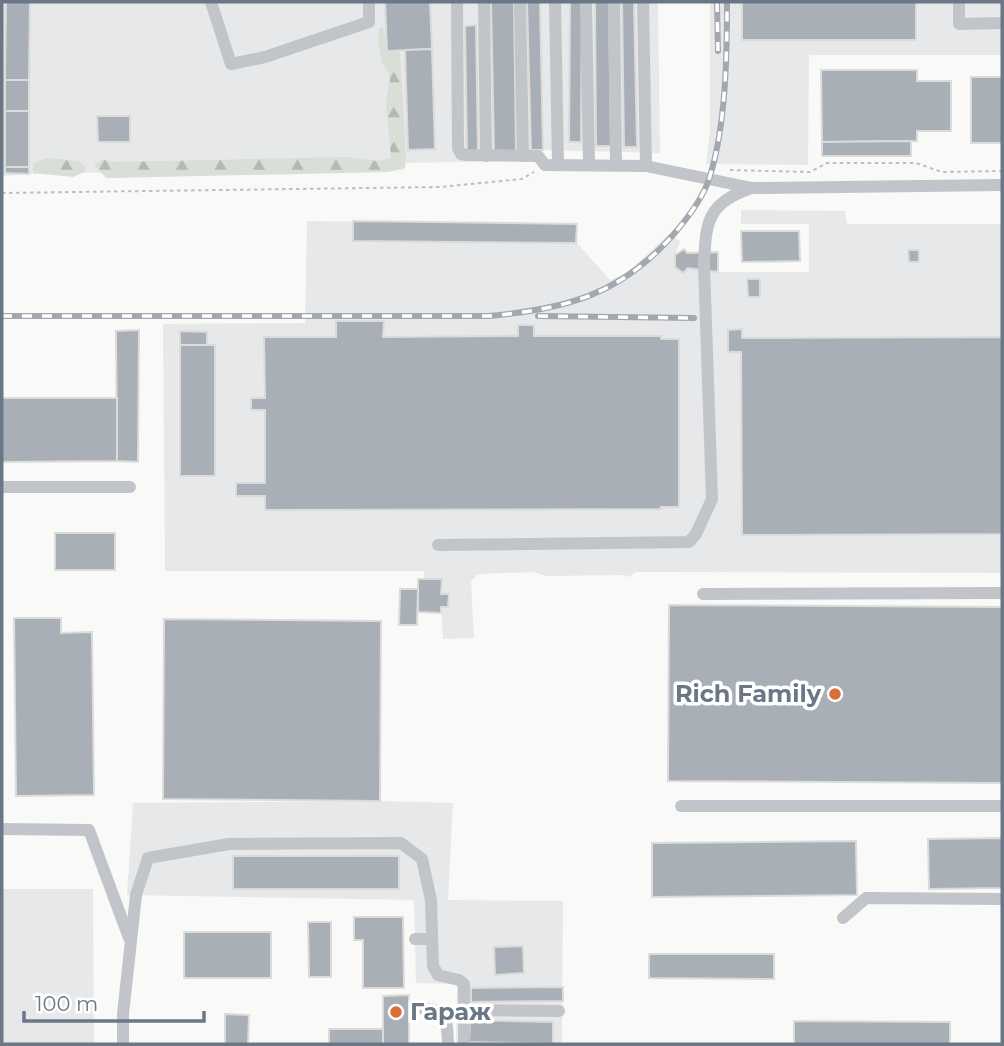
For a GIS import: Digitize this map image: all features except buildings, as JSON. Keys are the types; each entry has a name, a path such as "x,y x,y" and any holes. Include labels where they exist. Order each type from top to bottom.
{"lane":[{"path":"211,2 231,64 265,57 369,22 369,2"},
{"path":"457,2 458,148 467,156 538,156 551,165 646,166 752,188 1002,186"},
{"path":"484,2 486,156"},
{"path":"520,2 523,156"},
{"path":"551,165 555,2"},
{"path":"586,2 589,165"},
{"path":"614,2 616,164"},
{"path":"643,2 646,166"},
{"path":"959,2 959,24 1002,23"},
{"path":"438,545 689,542 696,534 712,499 705,232 714,209 737,193 752,188"},
{"path":"2,487 130,487"},
{"path":"703,594 1002,593"},
{"path":"681,806 1002,806"},
{"path":"2,829 89,830 130,941"},
{"path":"123,1044 123,1014 136,895 148,858 229,844 401,843 422,859 431,900 433,966 438,975 459,980 464,984 464,1044"},
{"path":"844,918 866,898 1002,900"},
{"path":"415,939 432,939"},
{"path":"417,1008 436,1009 444,1014 448,1044"},
{"path":"464,1010 559,1011"}],"path":[{"path":"724,170 810,172 827,163 916,163 942,172 1002,171"},
{"path":"2,193 452,186 522,179 551,165"}],"shaded area":[{"path":"2,2 658,2 660,153 544,150 532,161 404,163 403,170 46,173 2,176"},
{"path":"710,2 1002,2 1002,55 809,55 808,165 706,164 710,130"},
{"path":"741,210 845,211 847,224 1002,224 1002,573 635,572 630,577 546,576 534,572 478,574 471,581 474,638 443,639 441,607 448,607 449,594 441,594 443,578 424,579 424,571 165,571 163,324 305,323 307,221 577,224 577,243 610,280 627,273 670,233 680,242 675,255 675,266 683,273 688,268 718,272 809,272 809,224 741,224","holes":["337,321 383,321 383,337 518,336 534,325 534,336 661,336 661,339 679,340 679,506 661,509 266,510 265,496 236,483 265,483 265,337 336,337","215,345 215,476 180,476 180,346"]},
{"path":"133,803 453,803 448,900 563,901 562,1044 456,1044 457,984 416,983 414,900 127,895"},
{"path":"2,889 93,889 94,1044 2,1044"}],"green space":[{"path":"383,27 387,50 400,52 405,168 388,172 106,178 94,165 103,159 112,162 348,157 378,161 391,158 386,101 390,80 382,63 378,41 380,28"},
{"path":"47,158 79,161 85,167 84,172 73,177 33,173 34,163"}],"railway":[{"path":"717,2 718,51"},
{"path":"2,316 489,316 543,309 590,295 633,272 653,255 684,222 704,192 715,156 722,112 727,2"},
{"path":"538,316 694,318"}],"place":[{"name":"Rich Family","path":"835,694"},
{"name":"Гараж","path":"396,1012"}]}
